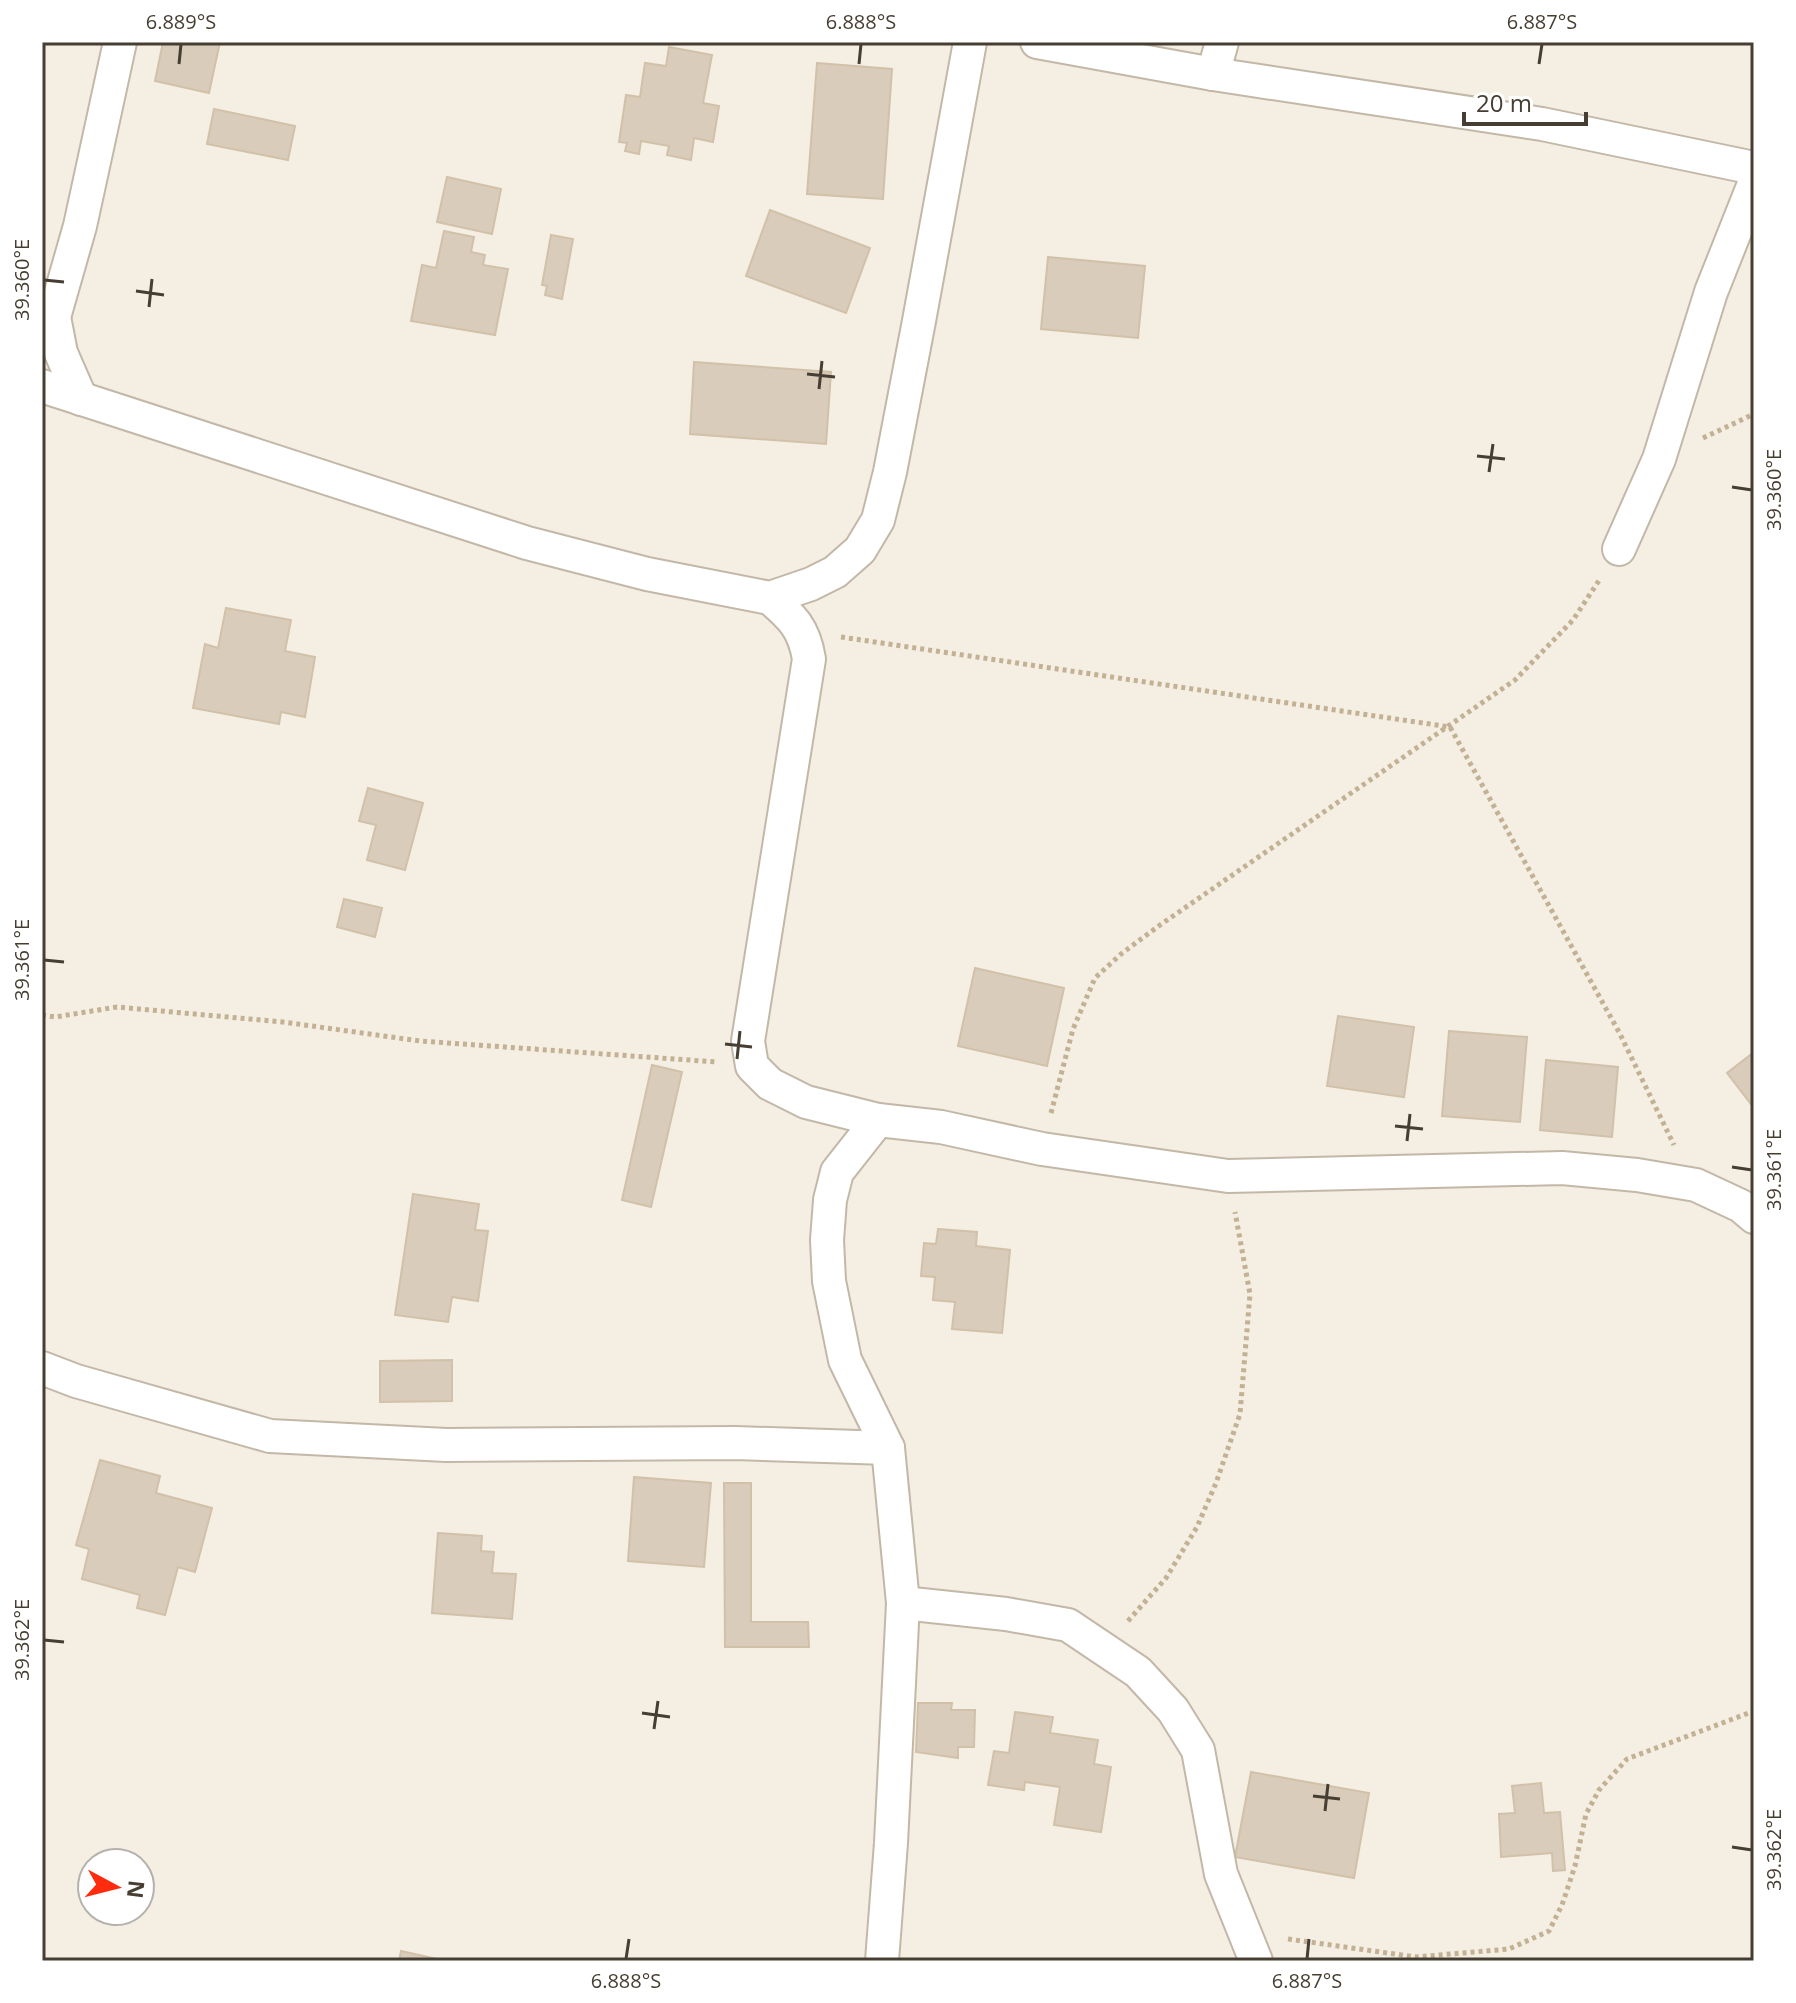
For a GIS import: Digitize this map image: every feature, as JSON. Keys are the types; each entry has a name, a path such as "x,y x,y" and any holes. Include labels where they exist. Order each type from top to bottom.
{"street":[{"path":"81,399 48,322 80,226 120,42"},
{"path":"770,598 835,572 860,550 878,520 913,351 970,42"},
{"path":"1037,42 1213,74 1542,124 1754,168"},
{"path":"1213,74 1222,42"},
{"path":"1619,549 1659,459 1711,292 1754,184"},
{"path":"42,386 527,543 647,574 770,598 789,614 802,631 809,659 748,1041 752,1066 770,1084 806,1102 878,1120 941,1127 1042,1149 1228,1176 1562,1168 1637,1175 1696,1185 1741,1206 1754,1217"},
{"path":"878,1120 837,1172 830,1200 827,1240 829,1281 845,1360 888,1448 903,1603 882,1961"},
{"path":"42,1368 76,1381 270,1436 446,1445 735,1443 888,1448"},
{"path":"903,1603 1006,1614 1068,1625 1138,1672 1173,1710 1198,1750 1221,1874 1251,1947"}],"path":[{"path":"1042,1149 1073,1029 1095,978 1160,925 1515,680 1573,620 1619,549"},
{"path":"802,631 1450,727"},
{"path":"1450,727 1620,1034 1696,1185"},
{"path":"42,1015 55,1017 117,1007 283,1022 420,1041 752,1066"},
{"path":"1104,1650 1166,1578 1197,1527 1240,1414 1250,1294 1228,1176"},
{"path":"1251,1947 1416,1957 1509,1949 1549,1931 1562,1905 1575,1866 1586,1814 1599,1790 1627,1759 1754,1711"}],"building":[{"path":"163,42 220,42 209,93 155,81"},
{"path":"669,47 712,55 703,103 719,106 713,142 694,138 691,160 667,155 669,146 641,141 639,154 625,151 627,143 619,142 626,95 640,97 645,63 666,66"},
{"path":"817,63 892,69 883,199 807,194"},
{"path":"214,109 295,126 288,160 207,144"},
{"path":"447,177 501,189 492,234 437,222"},
{"path":"770,210 870,248 846,313 746,276"},
{"path":"444,231 474,237 471,252 485,255 483,265 508,269 495,335 411,321 422,265 436,268"},
{"path":"551,235 573,239 562,299 545,295 547,286 542,285"},
{"path":"1048,257 1145,266 1138,338 1041,329"},
{"path":"694,362 831,372 826,444 690,434"},
{"path":"226,608 291,620 285,651 315,657 305,717 281,712 279,724 193,708 205,644 218,648"},
{"path":"368,788 423,803 405,870 367,860 376,825 359,821"},
{"path":"344,899 382,908 375,937 337,927"},
{"path":"975,968 1064,988 1047,1066 958,1046"},
{"path":"1338,1016 1414,1027 1404,1097 1327,1086"},
{"path":"1449,1031 1527,1037 1520,1122 1442,1116"},
{"path":"1754,1052 1754,1108 1727,1073"},
{"path":"1546,1060 1618,1067 1612,1137 1540,1130"},
{"path":"652,1065 682,1072 651,1207 622,1200"},
{"path":"413,1194 479,1204 475,1230 488,1231 478,1301 452,1297 448,1322 395,1315"},
{"path":"938,1229 977,1232 976,1246 1010,1250 1002,1333 952,1329 955,1302 933,1300 935,1277 921,1276 924,1243 936,1244"},
{"path":"452,1360 452,1401 380,1402 380,1361"},
{"path":"100,1460 160,1476 156,1493 212,1508 195,1572 178,1567 165,1615 137,1608 140,1595 82,1579 89,1549 76,1545"},
{"path":"634,1477 711,1483 704,1567 628,1561"},
{"path":"724,1483 751,1483 751,1622 808,1622 809,1647 725,1647"},
{"path":"438,1533 482,1536 481,1551 494,1552 492,1573 516,1574 512,1619 432,1613"},
{"path":"918,1703 952,1703 951,1710 975,1710 974,1747 958,1747 958,1758 916,1752"},
{"path":"1015,1712 1053,1717 1050,1733 1098,1740 1094,1764 1111,1767 1101,1832 1054,1825 1060,1787 1025,1782 1024,1790 988,1785 994,1751 1009,1753"},
{"path":"1251,1772 1369,1793 1354,1878 1235,1857"},
{"path":"1541,1783 1544,1813 1560,1812 1565,1870 1553,1871 1552,1853 1501,1857 1499,1814 1515,1813 1512,1786"},
{"path":"401,1951 442,1960 442,1961 399,1961"}]}
